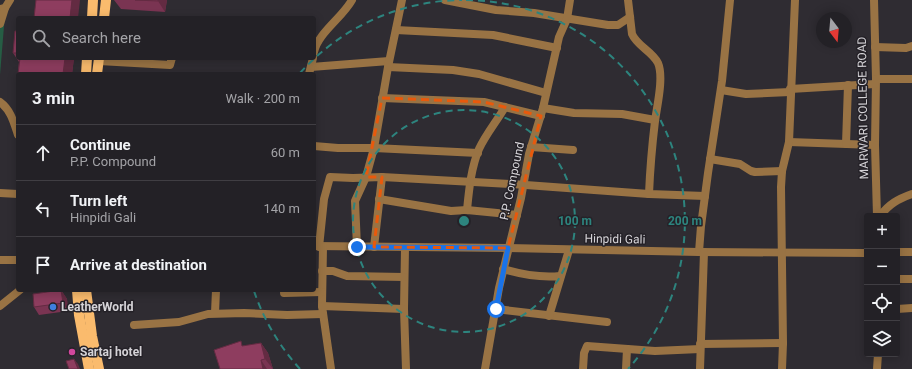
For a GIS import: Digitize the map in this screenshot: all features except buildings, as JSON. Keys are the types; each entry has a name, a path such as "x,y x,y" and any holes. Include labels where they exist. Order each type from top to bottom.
{"main road":[{"path":"92,16 94,0"},
{"path":"104,16 106,0"},
{"path":"86,72 88,60"},
{"path":"97,72 99,60"},
{"path":"76,292 79,315 90,369"},
{"path":"86,292 92,336 100,369"}],"street":[{"path":"0,24 3,8 10,0"},
{"path":"316,44 321,36 347,8 352,0"},
{"path":"357,247 355,200 366,177 374,148 388,64 402,0"},
{"path":"445,0 496,10 534,13 613,26 618,25 630,17"},
{"name":"P.P. Compound","path":"485,369 508,248 517,215 531,147 542,112 559,37 567,19 570,0"},
{"path":"628,0 632,34 634,39 658,63 659,70 659,88 649,194"},
{"path":"700,369 702,252 705,196 721,90 730,0"},
{"path":"782,369 781,187 782,171 789,142 795,0"},
{"name":"MARWARI COLLEGE ROAD","path":"874,0 876,81 875,145 878,213"},
{"path":"396,30 493,34 557,48"},
{"path":"875,47 899,48 912,46"},
{"path":"99,60 170,65 171,60"},
{"path":"313,60 310,71 388,64 453,70 479,74 546,93"},
{"path":"721,90 746,94 790,91 876,81 912,79"},
{"path":"846,144 848,85"},
{"path":"382,98 472,101 493,103 505,107 542,112 622,114 655,120"},
{"path":"0,102 5,106 16,130"},
{"path":"467,210 471,182 478,153 505,107"},
{"path":"789,142 875,145"},
{"path":"316,146 478,153"},
{"path":"531,147 573,150"},
{"path":"710,159 740,164 755,172 782,171"},
{"path":"331,369 322,310 322,271 319,247 324,199 330,177 382,177 524,184 649,194 705,196"},
{"path":"374,247 382,177"},
{"path":"0,192 16,194"},
{"path":"881,213 885,208 912,194"},
{"path":"379,199 451,211 467,210 517,215"},
{"name":"Hinpidi Gali","path":"319,247 864,253"},
{"path":"405,248 404,309 406,369"},
{"path":"549,316 569,250"},
{"path":"900,252 912,252"},
{"path":"0,260 16,260"},
{"path":"504,269 528,276 560,276"},
{"path":"322,271 332,271 351,276 404,277"},
{"path":"900,279 912,279"},
{"path":"0,306 18,292"},
{"path":"215,313 216,292"},
{"path":"284,293 322,292"},
{"path":"900,309 912,308"},
{"path":"134,325 178,322 197,316 215,313 287,315 322,310 404,309"},
{"path":"496,309 607,322"},
{"path":"583,369 584,353 588,346 655,351 783,343"},
{"path":"626,369 627,349"},
{"path":"877,369 878,357"}],"highlighted area":[{"path":"382,98 484,102 541,116 508,248 374,247 382,177 366,177"}],"green space":[{"path":"0,14 5,14 0,75"}],"place":[{"name":"LeatherWorld","path":"53,307"},
{"name":"Sartaj hotel","path":"72,352"}],"route":[{"path":"357,247 508,248 496,309"}]}
